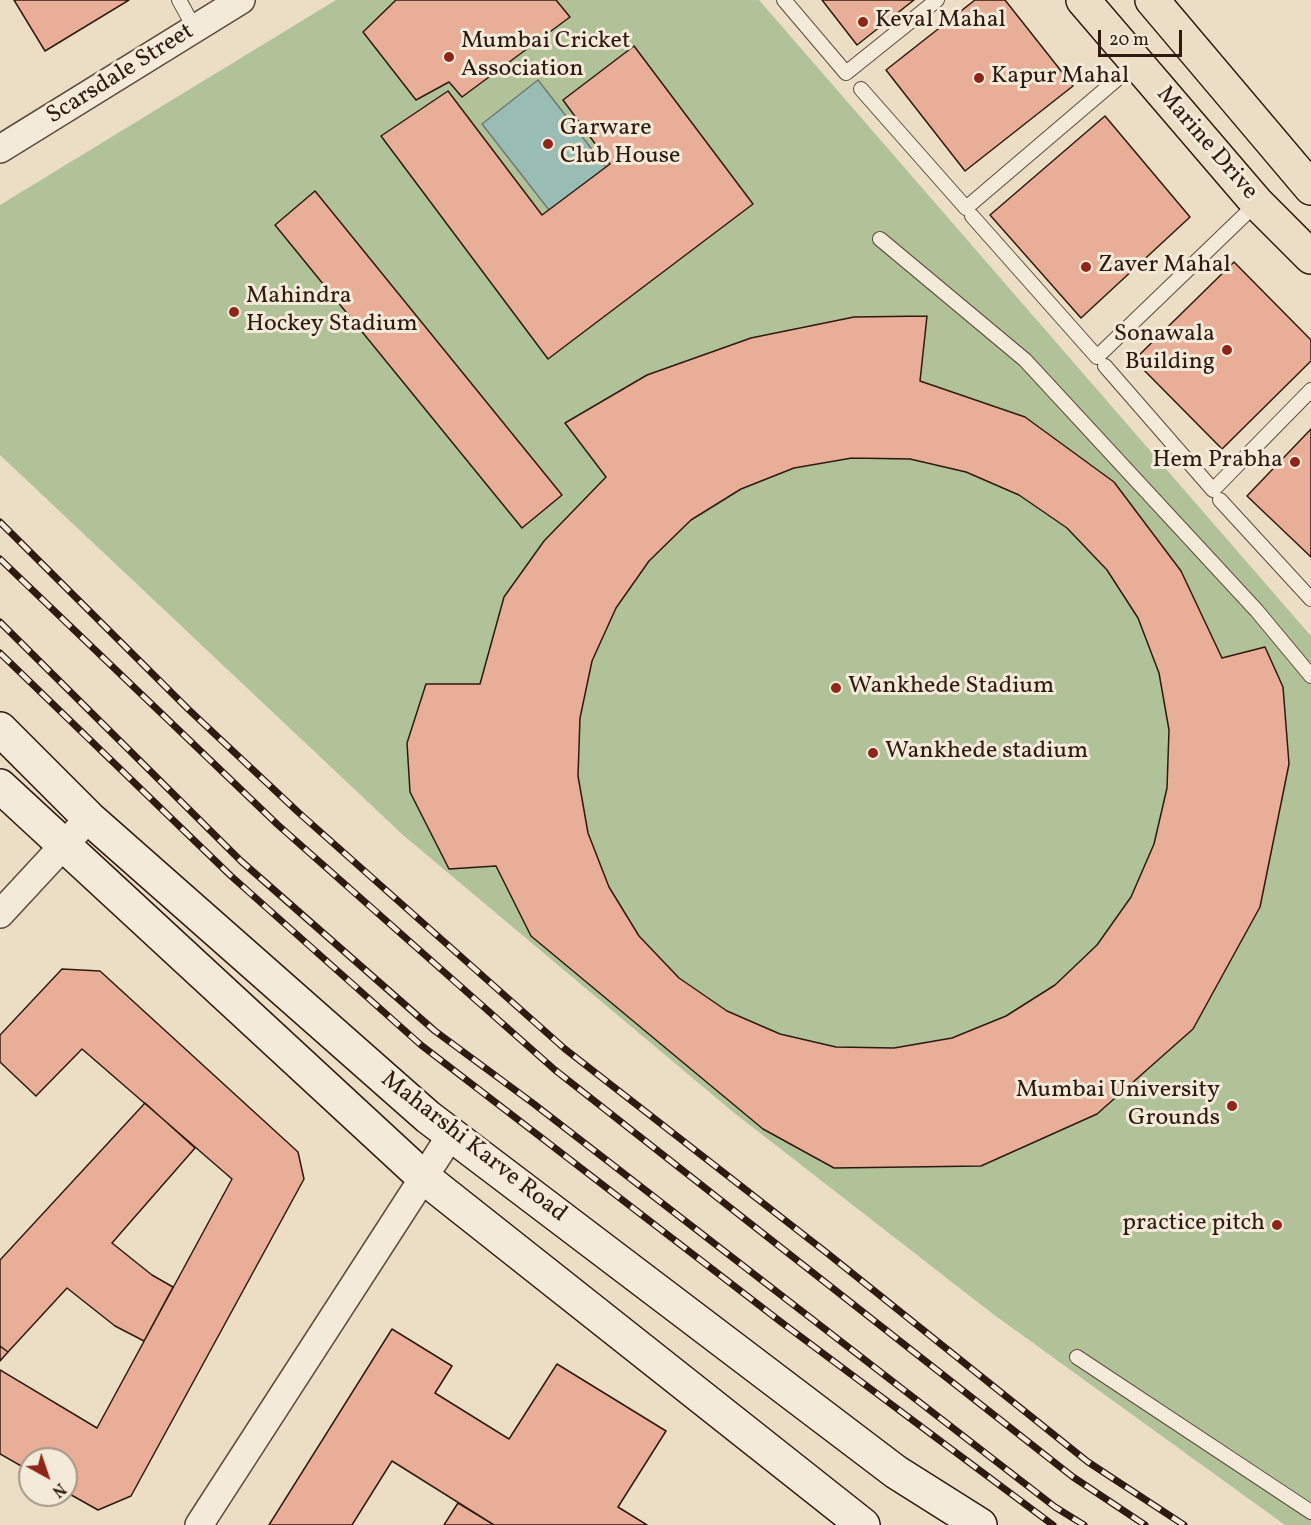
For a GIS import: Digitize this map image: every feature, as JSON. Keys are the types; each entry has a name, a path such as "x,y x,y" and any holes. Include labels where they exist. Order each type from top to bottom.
{"main road":[{"name":"Marine Drive","path":"1083,0 1257,203 1311,257"},
{"name":"Marine Drive","path":"1152,0 1311,188"},
{"name":"Maharshi Karve Road","path":"0,729 89,818 451,1135 896,1472 980,1525"},
{"name":"Maharshi Karve Road","path":"0,786 63,847 422,1176 862,1525"}],"street":[{"name":"Scarsdale Street","path":"0,149 241,0"},
{"path":"0,914 89,818"},
{"path":"199,1525 422,1176 451,1135"}],"lane":[{"path":"179,0 195,29"},
{"path":"784,0 846,73 937,0"},
{"path":"861,89 966,208 1136,63"},
{"path":"972,216 1097,357 1257,203"},
{"path":"880,239 1025,360 1257,612 1311,676"},
{"path":"1105,366 1214,490 1311,390"},
{"path":"1220,500 1311,599"},
{"path":"1077,1357 1311,1512"}],"green space":[{"path":"336,0 759,0 1311,636 1311,1525 1285,1525 993,1314 733,1112 403,835 0,455 0,205"}],"water":[{"path":"538,80 619,184 563,228 482,124"}],"building":[{"path":"14,0 129,0 45,51"},
{"name":"Mumbai Cricket Association","path":"396,0 556,0 570,17 462,97 449,82 416,100 363,32"},
{"name":"Keval Mahal","path":"822,0 914,0 857,45"},
{"name":"Kapur Mahal","path":"975,0 1005,0 1073,86 965,171 886,70"},
{"name":"Garware Club House","path":"634,46 753,204 548,359 381,136 448,91 542,215 610,164 563,100"},
{"name":"Zaver Mahal","path":"1105,116 1190,217 1081,318 990,215"},
{"path":"315,191 562,495 522,528 275,225"},
{"name":"Sonawala Building","path":"1234,262 1311,340 1311,361 1222,449 1134,360"},
{"path":"927,316 920,381 1025,417 1114,482 1181,571 1222,658 1265,647 1283,687 1289,764 1260,907 1193,1029 1097,1114 981,1166 834,1168 763,1129 531,936 496,866 449,869 410,792 407,743 426,684 480,684 504,597 544,541 606,477 565,423 647,375 751,338 854,317","holes":["852,458 910,459 966,472 1019,495 1067,528 1107,570 1138,618 1159,673 1169,730 1167,788 1154,844 1131,897 1097,945 1055,985 1006,1016 952,1038 894,1048 836,1047 780,1034 727,1011 679,978 639,936 609,887 588,833 578,776 580,718 592,661 616,608 649,561 691,520 741,489 794,468"]},
{"name":"Hem Prabha","path":"1311,429 1311,557 1247,496"},
{"path":"62,969 100,971 298,1152 304,1179 131,1496 98,1510 78,1499 78,1447 18,1447 18,1464 0,1454 0,1370 97,1428 232,1179 82,1049 36,1096 0,1062 0,1035"},
{"path":"145,1103 195,1148 112,1243 152,1275 173,1287 144,1341 115,1326 67,1288 8,1352 0,1346 0,1260"},
{"path":"392,1329 452,1366 435,1393 509,1439 557,1364 666,1431 618,1507 647,1525 494,1525 392,1461 352,1525 269,1525"},
{"path":"0,1346 8,1352 0,1361"},
{"path":"458,1503 494,1525 444,1525"}],"railway":[{"path":"0,522 188,709 298,812 565,1049 827,1253 1088,1462 1184,1525"},
{"path":"0,559 278,825 555,1070 1073,1477 1145,1525"},
{"path":"0,622 241,861 435,1031 534,1104 1055,1507 1084,1525"},
{"path":"0,653 231,876 421,1045 781,1322 1053,1525"}],"place":[{"name":"Keval Mahal","path":"863,22"},
{"name":"Mumbai Cricket Association","path":"449,57"},
{"name":"Kapur Mahal","path":"979,78"},
{"name":"Garware Club House","path":"548,144"},
{"name":"Zaver Mahal","path":"1086,267"},
{"name":"Mahindra Hockey Stadium","path":"234,312"},
{"name":"Sonawala Building","path":"1227,350"},
{"name":"Hem Prabha","path":"1295,462"},
{"name":"Wankhede Stadium","path":"836,688"},
{"name":"Wankhede stadium","path":"873,753"},
{"name":"Mumbai University Grounds","path":"1232,1106"},
{"name":"practice pitch","path":"1277,1225"}]}
